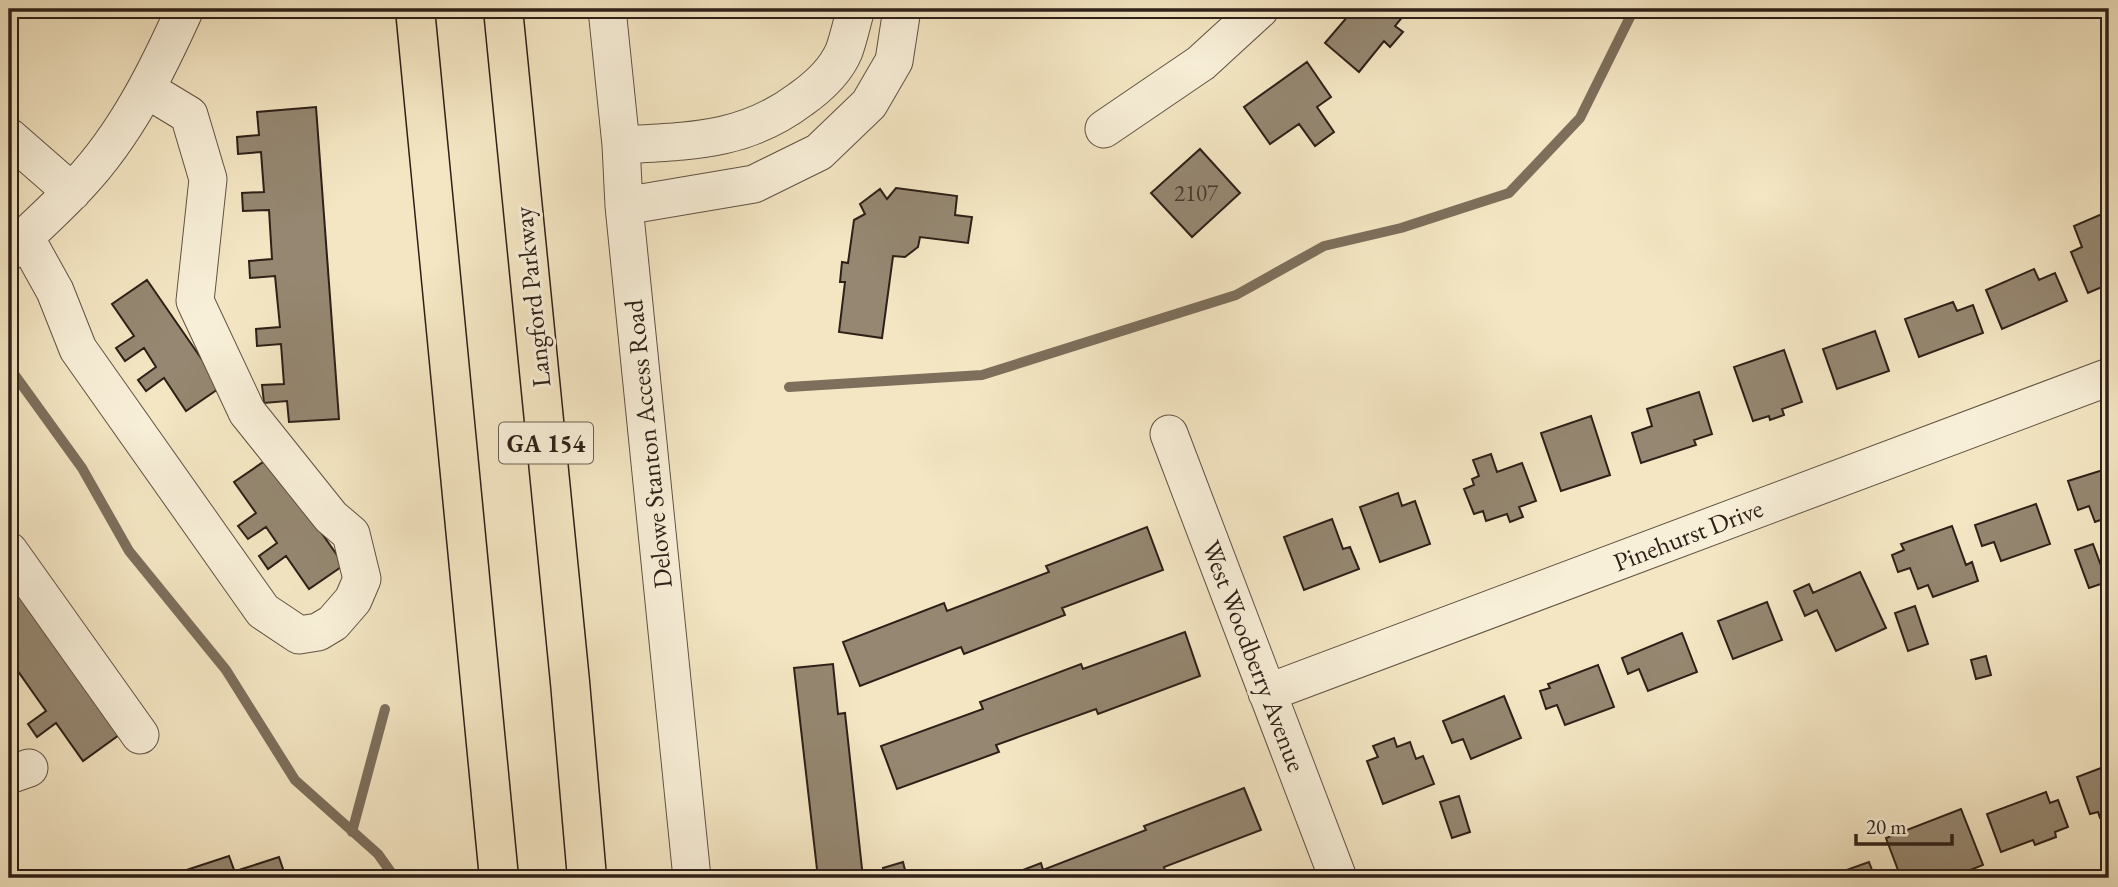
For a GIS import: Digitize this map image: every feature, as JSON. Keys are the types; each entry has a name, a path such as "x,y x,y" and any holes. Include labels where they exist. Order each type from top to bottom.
{"highway":[{"path":"415,9 499,878"},
{"name":"Langford Parkway","path":"503,9 587,878"}],"street":[{"path":"146,89 189,115 208,178 195,300 247,412 331,517 351,534 362,579 353,600 333,623 318,632 299,635 263,611 78,349 55,291 17,245 72,192 124,126 160,64 185,9"},
{"name":"Delowe Stanton Access Road","path":"607,9 621,145 624,206 692,878"},
{"path":"621,145 703,140 752,128 781,115 819,86 843,53 856,9"},
{"path":"624,206 754,184 819,152 869,104 894,61 902,9"},
{"path":"1104,129 1201,63 1260,9"},
{"path":"804,97 834,138"},
{"path":"9,137 72,192"},
{"name":"Pinehurst Drive","path":"1267,693 2109,377"},
{"name":"West Woodberry Avenue","path":"1169,434 1338,878"},
{"path":"9,551 140,735"}],"building":[{"path":"1354,9 1408,10 1395,26 1403,32 1390,47 1384,41 1359,72 1325,43"},
{"path":"1307,62 1331,97 1317,107 1334,132 1315,146 1299,124 1270,144 1244,107"},
{"path":"316,107 339,419 289,422 287,401 264,403 262,385 284,384 281,344 257,346 256,329 280,327 275,276 250,278 249,261 272,259 269,210 243,211 242,193 264,192 261,152 238,154 237,137 259,135 257,112"},
{"path":"1200,149 1240,193 1192,237 1151,193"},
{"path":"896,188 957,196 955,215 972,217 968,243 920,237 918,247 905,257 893,256 882,338 839,332 845,282 840,282 842,262 848,263 854,220 865,214 860,204 880,189 887,199"},
{"path":"2109,211 2109,284 2088,293 2071,252 2082,247 2074,226"},
{"path":"2034,269 2039,280 2055,273 2067,301 2002,329 1986,290"},
{"path":"147,280 221,387 186,411 164,378 146,391 138,380 156,367 144,348 125,361 116,348 134,336 112,304"},
{"path":"1953,302 1957,311 1973,305 1983,333 1919,357 1905,319"},
{"path":"1875,331 1889,371 1837,389 1823,349"},
{"path":"1784,350 1802,402 1782,409 1784,415 1770,420 1769,416 1753,421 1734,367"},
{"path":"1699,392 1712,434 1694,440 1696,445 1641,463 1632,433 1652,426 1647,409"},
{"path":"1591,416 1610,475 1561,491 1541,433"},
{"path":"1491,454 1497,472 1522,463 1536,501 1519,507 1523,517 1510,522 1507,514 1486,521 1483,511 1474,514 1464,489 1474,485 1472,479 1479,476 1473,460"},
{"path":"269,458 344,565 309,589 286,556 268,569 259,556 277,543 266,527 248,539 238,526 256,513 234,482"},
{"path":"2109,468 2109,517 2095,522 2089,506 2078,510 2068,481"},
{"path":"1398,493 1402,506 1415,501 1430,544 1380,562 1360,507"},
{"path":"2036,504 2050,544 2001,561 1994,542 1982,546 1975,525"},
{"path":"1332,519 1343,549 1350,547 1359,569 1304,590 1284,537"},
{"path":"1952,526 1966,565 1972,562 1978,581 1933,597 1928,585 1918,589 1910,568 1898,572 1892,555 1904,550 1901,544"},
{"path":"1147,527 1163,570 1062,608 1065,615 964,654 961,647 860,686 843,642 944,603 947,611 1049,572 1046,566"},
{"path":"2093,544 2107,582 2089,588 2075,550"},
{"path":"1860,572 1886,628 1836,651 1817,610 1805,616 1794,591 1809,584 1813,593"},
{"path":"9,581 119,735 83,761 56,723 37,737 28,724 46,711 17,670 10,675 9,673"},
{"path":"1767,602 1782,640 1733,659 1718,621"},
{"path":"1915,606 1928,644 1908,651 1895,613"},
{"path":"1185,632 1200,676 1098,714 1096,709 996,745 999,752 897,789 881,746 983,709 980,702 1081,664 1083,669"},
{"path":"1682,633 1697,672 1648,691 1639,669 1628,674 1622,658"},
{"path":"1986,656 1991,675 1976,679 1971,660"},
{"path":"833,664 838,714 845,713 863,878 818,878 794,668"},
{"path":"1598,665 1614,707 1565,725 1557,705 1546,709 1540,691 1550,688 1548,684"},
{"path":"1504,696 1521,738 1471,759 1463,739 1452,743 1443,721"},
{"path":"1394,738 1397,747 1410,742 1416,759 1423,756 1434,784 1383,804 1367,761 1378,757 1373,746"},
{"path":"2109,765 2109,814 2100,818 2098,812 2090,814 2077,777"},
{"path":"1244,788 1261,830 1164,867 1166,873 1153,878 1002,878 1041,863 1043,870 1146,830 1144,826"},
{"path":"2046,792 2050,803 2058,800 2068,827 2055,832 2056,837 2035,845 2033,840 2001,852 1987,814"},
{"path":"1459,796 1470,832 1452,838 1440,802"},
{"path":"1961,809 1983,865 1950,878 1901,878 1886,838"},
{"path":"229,856 237,878 162,878"},
{"path":"279,857 286,878 242,878 239,870"},
{"path":"903,862 907,878 885,878 883,868"},
{"path":"1869,862 1875,878 1824,878"}],"waterway":[{"path":"789,387 982,375 1236,295 1324,246 1401,228 1509,193 1580,118 1634,9"},
{"path":"9,367 82,468 129,551 226,670 295,780 378,854 395,878"},
{"path":"352,832 385,709"}]}
